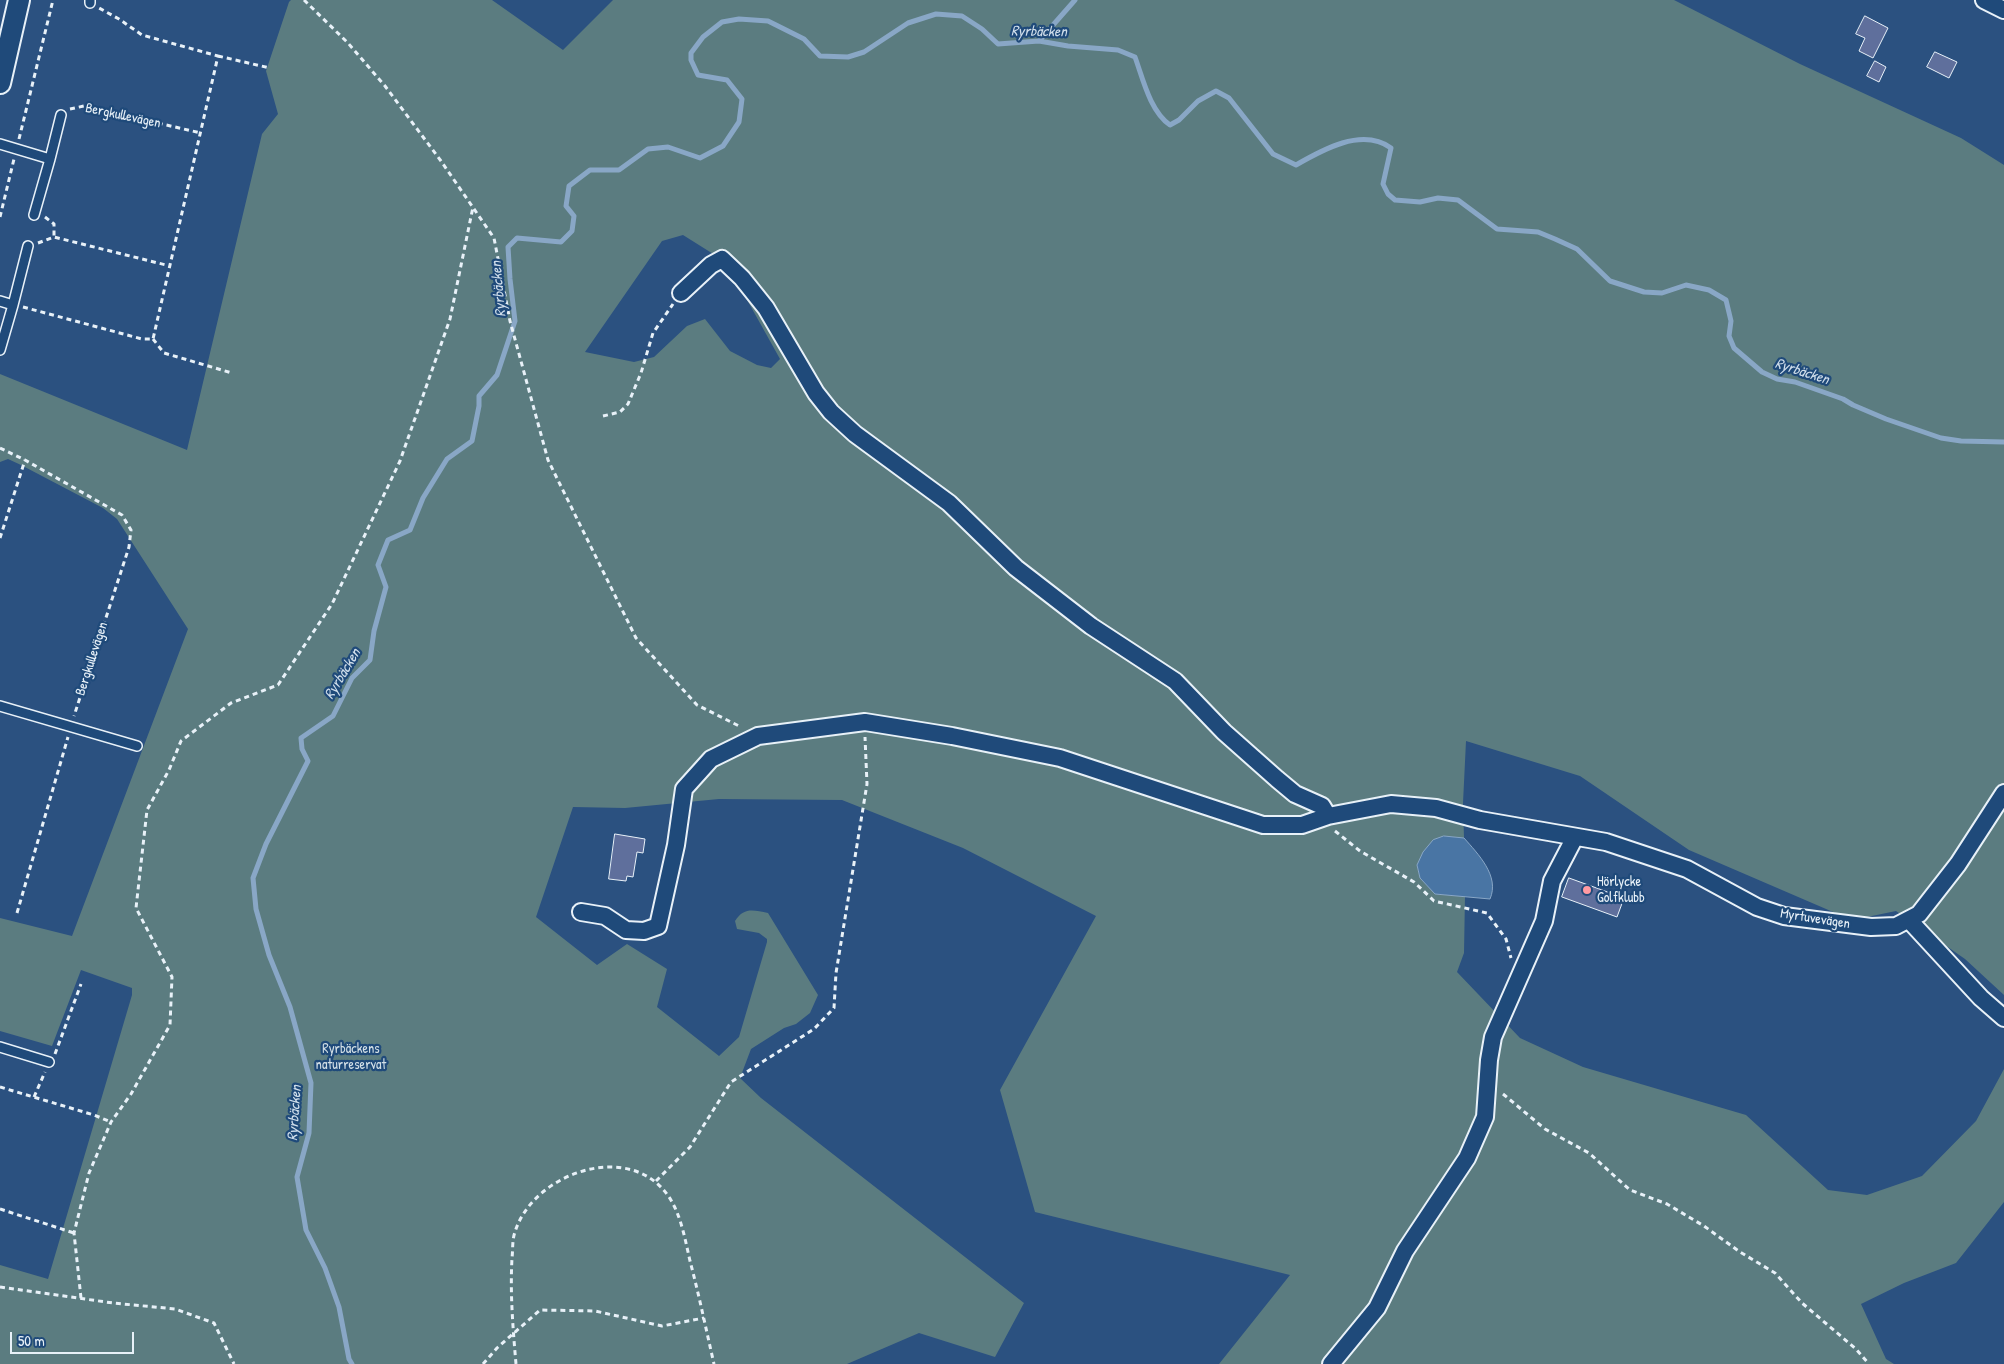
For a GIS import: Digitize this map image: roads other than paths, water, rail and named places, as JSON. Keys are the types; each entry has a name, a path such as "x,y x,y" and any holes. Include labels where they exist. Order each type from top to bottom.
{"street":[{"path":"0,83 20,0"},
{"path":"1984,0 2004,10"},
{"path":"680,293 711,265 722,259 742,278 766,308 816,393 831,412 855,434 949,503 1016,568 1091,626 1175,681 1224,732 1277,779 1295,794 1322,806 1324,818"},
{"name":"Myrtuvevägen","path":"581,912 605,916 626,930 644,931 658,926 676,845 684,790 711,759 758,736 865,722 952,736 1060,758 1263,825 1302,825 1324,818 1391,804 1436,808 1480,820 1606,842 1688,869 1757,906 1784,916 1871,927 1896,926 1919,914 1958,864 2004,793"},
{"path":"1331,1364 1377,1308 1405,1251 1467,1158 1484,1117 1493,1037 1544,921 1552,881 1575,836"},
{"path":"1909,920 1981,998 2004,1018"}],"lane":[{"path":"34,215 61,115"},
{"path":"0,144 50,159"},
{"path":"0,350 14,305 28,246"},
{"path":"0,302 14,305"},
{"path":"0,706 137,746"},
{"path":"0,1047 49,1062"}],"water":[{"path":"1444,836 1464,838 1481,858 1490,874 1492,882 1490,899 1435,894 1420,878 1417,865 1423,852 1433,840"}],"waterway":[{"path":"1039,41 1075,0"},
{"name":"Ryrbäcken","path":"352,1364 349,1359 339,1307 325,1268 306,1230 297,1177 309,1133 311,1083 290,1007 269,955 256,909 253,878 266,844 308,761 302,749 301,738 333,716 352,678 370,660 374,631 386,587 378,565 388,540 410,530 423,498 447,459 472,441 479,406 479,396 497,375 515,321 508,247 517,238 561,242 572,231 574,216 566,206 569,186 590,170 619,170 648,149 668,147 700,158 723,146 739,122 742,99 727,80 698,75 691,60 691,53 703,37 722,22 739,19 768,21 804,39 820,56 848,57 864,52 908,23 936,14 962,16 982,29 998,44 1039,41 1068,46 1118,50 1135,57 1152,103 1157,112 1170,125 1179,120 1198,101 1216,91 1229,98 1273,154 1296,165 1330,147 1342,143 1355,140 1380,142 1391,148 1383,184 1388,194 1395,200 1420,202 1438,198 1458,200 1497,229 1538,232 1577,249 1610,281 1644,292 1662,293 1686,285 1709,290 1726,300 1731,321 1729,336 1734,348 1762,372 1777,379 1795,382 1843,399 1886,419 1941,438 1961,441 2004,442"}],"place":[{"name":"Hörlycke Golfklubb","path":"1587,890"}],"park label":[{"name":"Ryrbäckens naturreservat","path":"351,1058"}]}
